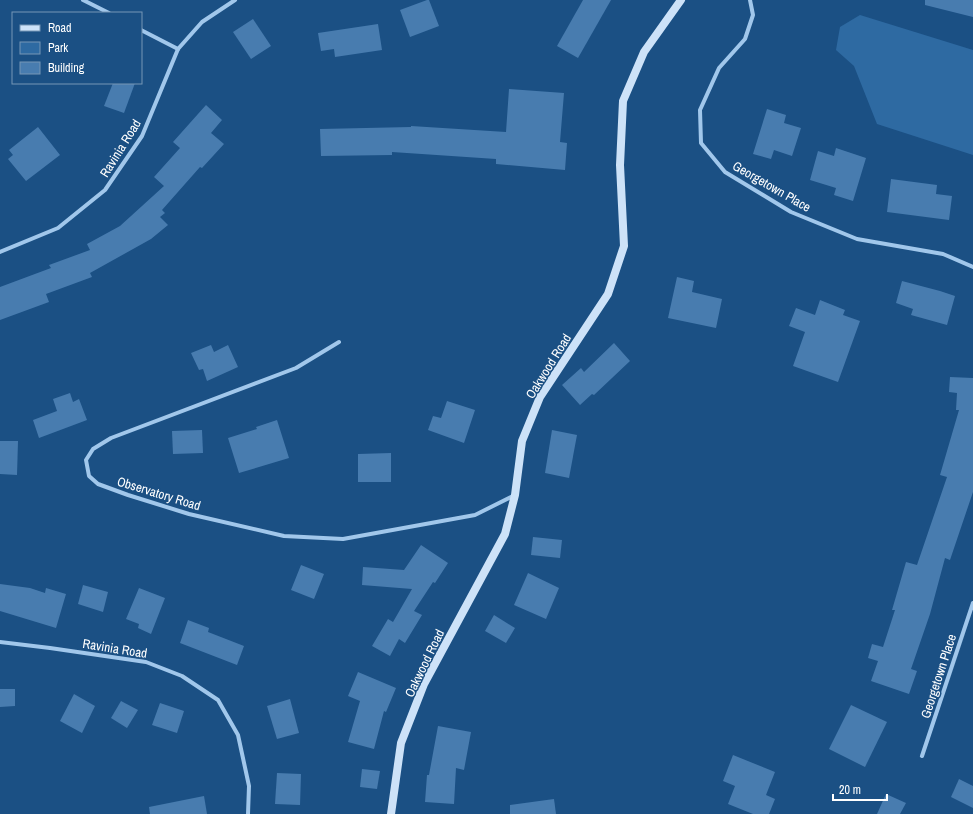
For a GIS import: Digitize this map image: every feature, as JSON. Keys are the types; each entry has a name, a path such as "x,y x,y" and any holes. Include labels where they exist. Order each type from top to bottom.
{"main road":[{"name":"Oakwood Road","path":"391,814 401,744 421,691 505,534 515,495 522,441 540,397 608,294 624,246 620,165 623,102 644,52 681,0"}],"street":[{"path":"84,0 107,12"},
{"name":"Ravinia Road","path":"0,252 58,228 106,190 142,136 178,49 202,22 235,0"},
{"name":"Georgetown Place","path":"750,0 753,15 745,39 719,68 700,110 701,143 725,172 791,212 857,239 943,254 973,267"},
{"path":"142,31 178,49"},
{"name":"Observatory Road","path":"339,342 296,368 111,438 93,449 86,460 89,476 98,484 128,496 189,514 284,536 343,540 475,515 515,495"},
{"name":"Georgetown Place","path":"922,756 973,603"},
{"name":"Ravinia Road","path":"0,642 146,662 182,676 218,700 238,735 249,786 248,814"}],"green space":[{"path":"860,15 973,50 973,155 877,124 854,66 836,50 840,27"}],"building":[{"path":"429,0 439,26 410,37 400,10"},
{"path":"583,0 611,0 578,58 557,46"},
{"path":"925,0 973,0 973,17 925,5"},
{"path":"253,19 271,46 251,59 233,32"},
{"path":"378,24 382,50 335,57 334,49 321,51 318,33"},
{"path":"113,84 135,84 124,113 104,106"},
{"path":"509,89 564,93 560,142 567,143 565,170 496,164 496,159 392,152 392,155 321,156 320,129 411,126 506,132"},
{"path":"206,105 222,120 211,133 224,144 202,168 200,167 162,210 165,213 160,217 168,225 151,239 90,273 92,277 46,294 49,302 0,320 0,287 51,268 49,265 90,250 87,244 120,226 164,186 154,177 180,148 173,142"},
{"path":"767,109 786,115 784,123 801,128 792,156 774,150 771,159 753,154"},
{"path":"38,127 60,155 26,181 8,159 13,155 9,150"},
{"path":"836,148 866,158 853,201 834,195 836,188 810,180 818,151 834,156"},
{"path":"891,179 937,185 936,194 952,196 949,220 887,212"},
{"path":"677,277 694,281 692,292 722,299 716,328 668,318"},
{"path":"902,281 955,296 947,325 911,315 913,309 896,303"},
{"path":"820,300 845,310 843,315 860,321 838,382 793,366 805,332 789,326 796,308 815,315"},
{"path":"614,343 630,361 594,395 592,394 580,405 562,385 581,368 584,372"},
{"path":"211,345 214,352 228,345 238,367 207,381 203,369 199,370 191,353"},
{"path":"950,377 973,378 973,492 950,560 945,558 930,614 911,669 917,671 909,694 871,681 878,661 868,658 872,644 883,647 895,610 892,610 906,562 917,565 947,477 940,475 959,410 956,410 957,393 949,392"},
{"path":"70,393 73,402 79,399 87,420 39,438 33,420 57,411 53,399"},
{"path":"447,401 475,410 464,443 428,430 433,416 441,418"},
{"path":"277,420 289,458 239,473 228,438 257,429 256,427"},
{"path":"202,430 203,453 173,454 172,431"},
{"path":"552,430 577,435 569,478 545,473"},
{"path":"0,441 18,441 17,475 0,474"},
{"path":"391,453 391,482 358,482 358,454"},
{"path":"533,537 562,540 560,558 531,555"},
{"path":"421,545 448,563 435,583 433,582 414,611 422,615 405,643 399,639 390,656 372,646 388,619 393,622 412,589 362,585 363,567 404,570"},
{"path":"301,565 324,574 314,599 291,590"},
{"path":"528,573 559,588 546,619 514,605"},
{"path":"0,584 30,588 45,593 46,588 66,594 56,628 0,611"},
{"path":"83,585 108,592 103,612 78,604"},
{"path":"139,588 165,598 151,634 138,628 139,624 126,619"},
{"path":"494,615 515,628 506,643 485,631"},
{"path":"188,620 209,628 208,632 244,646 237,665 180,643"},
{"path":"358,672 396,688 386,712 384,711 374,749 348,742 360,701 348,696"},
{"path":"0,689 15,689 15,706 0,707"},
{"path":"74,694 95,706 82,733 60,721"},
{"path":"290,699 299,733 277,739 267,706"},
{"path":"121,701 138,710 127,728 111,718"},
{"path":"160,703 184,711 177,733 152,725"},
{"path":"851,705 887,722 865,767 829,749"},
{"path":"438,726 471,732 464,770 456,768 454,804 425,802 427,775 429,775"},
{"path":"733,755 775,772 766,795 775,799 769,814 753,814 728,804 735,786 723,781"},
{"path":"362,769 380,771 377,789 360,787"},
{"path":"277,773 301,774 300,805 275,804"},
{"path":"959,779 973,786 973,808 951,797"},
{"path":"886,794 906,803 900,814 877,814"},
{"path":"204,796 207,814 150,814 149,807"},
{"path":"554,799 556,814 510,814 510,805"}]}
